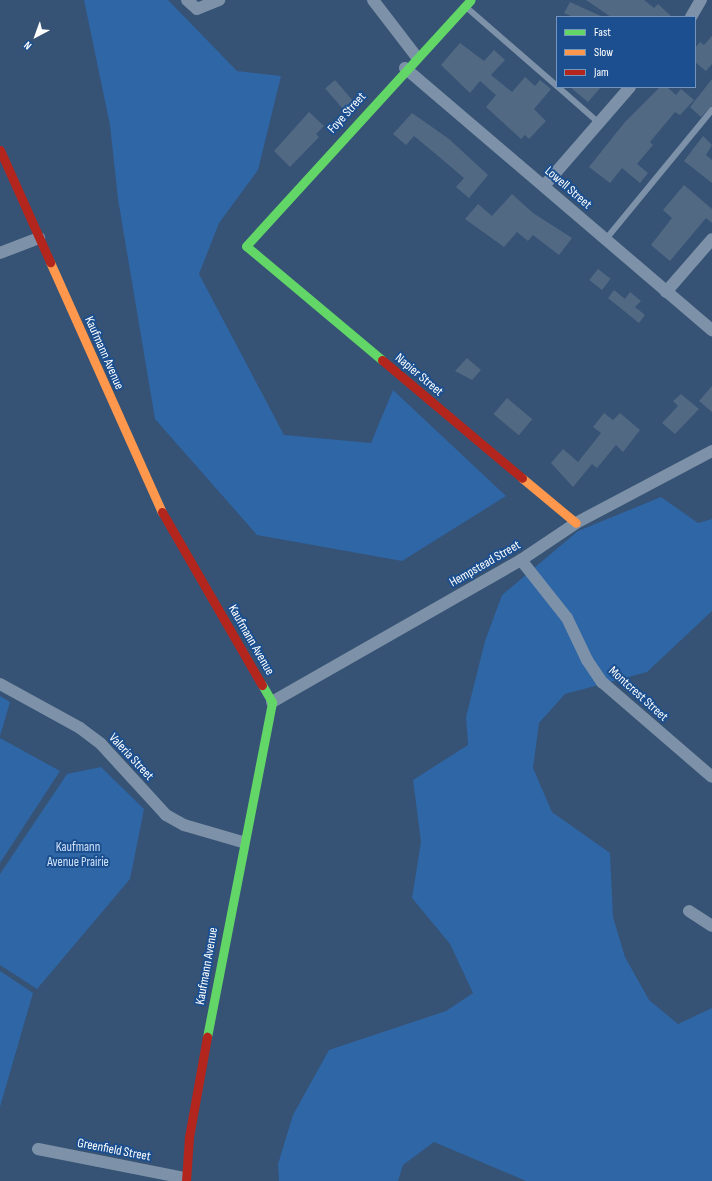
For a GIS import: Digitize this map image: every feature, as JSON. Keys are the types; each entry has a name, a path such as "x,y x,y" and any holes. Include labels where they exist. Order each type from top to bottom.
{"main road":[{"name":"Foye Street","path":"246,246 405,68 468,3"},
{"name":"Kaufmann Avenue","path":"0,150 159,506 272,702 242,842 189,1137 186,1180"},
{"name":"Napier Street","path":"246,246 576,523"}],"street":[{"path":"187,0 197,9 219,0"},
{"path":"373,0 416,56"},
{"path":"692,16 701,0"},
{"name":"Lowell Street","path":"405,68 712,330"},
{"path":"544,186 629,88"},
{"path":"0,253 39,238"},
{"path":"666,292 712,239"},
{"name":"Hempstead Street","path":"272,702 521,560 576,523 712,451"},
{"name":"Montcrest Street","path":"521,560 568,618 587,660 602,682 712,777"},
{"name":"Valeria Street","path":"0,684 80,728 101,744 166,815 184,825 242,842"},
{"path":"689,911 712,926"},
{"name":"Greenfield Street","path":"38,1149 186,1180"}],"lane":[{"path":"468,3 556,85"},
{"path":"559,88 599,123"},
{"path":"606,239 712,110"}],"green space":[{"path":"84,0 168,0 237,71 281,76 258,170 219,223 199,274 284,435 371,443 393,390 506,496 402,561 257,535 155,419 118,199 110,125"},
{"path":"661,497 698,523 712,519 712,611 647,672 565,694 539,723 533,768 552,812 610,853 613,917 625,957 649,1000 678,1024 712,1008 712,1181 526,1181 434,1142 403,1165 398,1181 279,1181 278,1164 293,1115 329,1050 446,1011 473,993 450,944 412,898 421,842 413,780 468,745 466,717 485,641 502,595 578,531"},
{"path":"0,696 10,702 0,736"},
{"name":"Kaufmann Avenue Prairie","path":"0,738 60,771 0,863"},
{"name":"Kaufmann Avenue Prairie","path":"101,767 144,809 130,879 37,989 0,965 0,874 67,774"},
{"path":"0,971 33,993 0,1107"}],"building":[{"path":"586,0 644,0 654,8 658,4 671,16 610,16"},
{"path":"570,2 601,16 571,16 564,13"},
{"path":"712,36 712,64 706,71 696,63 696,47 700,42 704,45"},
{"path":"460,43 484,61 494,50 505,60 491,75 512,92 525,77 535,86 540,80 551,89 534,109 546,121 529,139 525,135 521,139 486,107 496,95 480,81 470,93 441,65"},
{"path":"712,79 712,106 701,117 690,107"},
{"path":"335,80 356,104 346,113 325,89"},
{"path":"571,88 600,88 588,102"},
{"path":"659,88 668,88 676,95 681,89 694,100 680,115 675,112 650,142 653,145 637,164 648,173 640,183 622,168 610,183 589,167 625,122"},
{"path":"309,112 324,126 316,134 319,137 290,167 274,151"},
{"path":"412,113 449,139 488,175 469,198 456,187 464,178 437,155 414,136 406,145 393,134"},
{"path":"703,136 712,145 706,155 712,160 712,183 684,161"},
{"path":"684,185 712,209 712,223 706,218 670,261 651,245 672,218 663,210"},
{"path":"512,194 533,213 572,238 559,255 533,235 528,241 517,232 504,247 465,219 478,204 492,216"},
{"path":"598,269 611,279 602,290 589,280"},
{"path":"614,290 625,299 630,292 641,301 635,307 645,315 639,323 608,298"},
{"path":"467,358 481,370 472,380 455,371"},
{"path":"712,386 712,412 699,401"},
{"path":"681,394 699,409 675,434 662,423 678,406 673,401"},
{"path":"507,398 532,419 519,435 494,414"},
{"path":"604,413 613,420 620,413 640,430 623,452 616,445 597,468 592,464 573,487 551,463 563,449 578,462 601,433 593,427"}],"traffic: fast":[{"path":"382,360 246,246 471,0"},
{"path":"207,1037 272,702 262,685"}],"traffic: slow":[{"path":"50,262 162,512"},
{"path":"522,478 576,523"}],"traffic: jam":[{"path":"0,150 50,262"},
{"path":"382,360 522,478"},
{"path":"162,512 262,685"},
{"path":"186,1181 189,1137 207,1037"}]}
